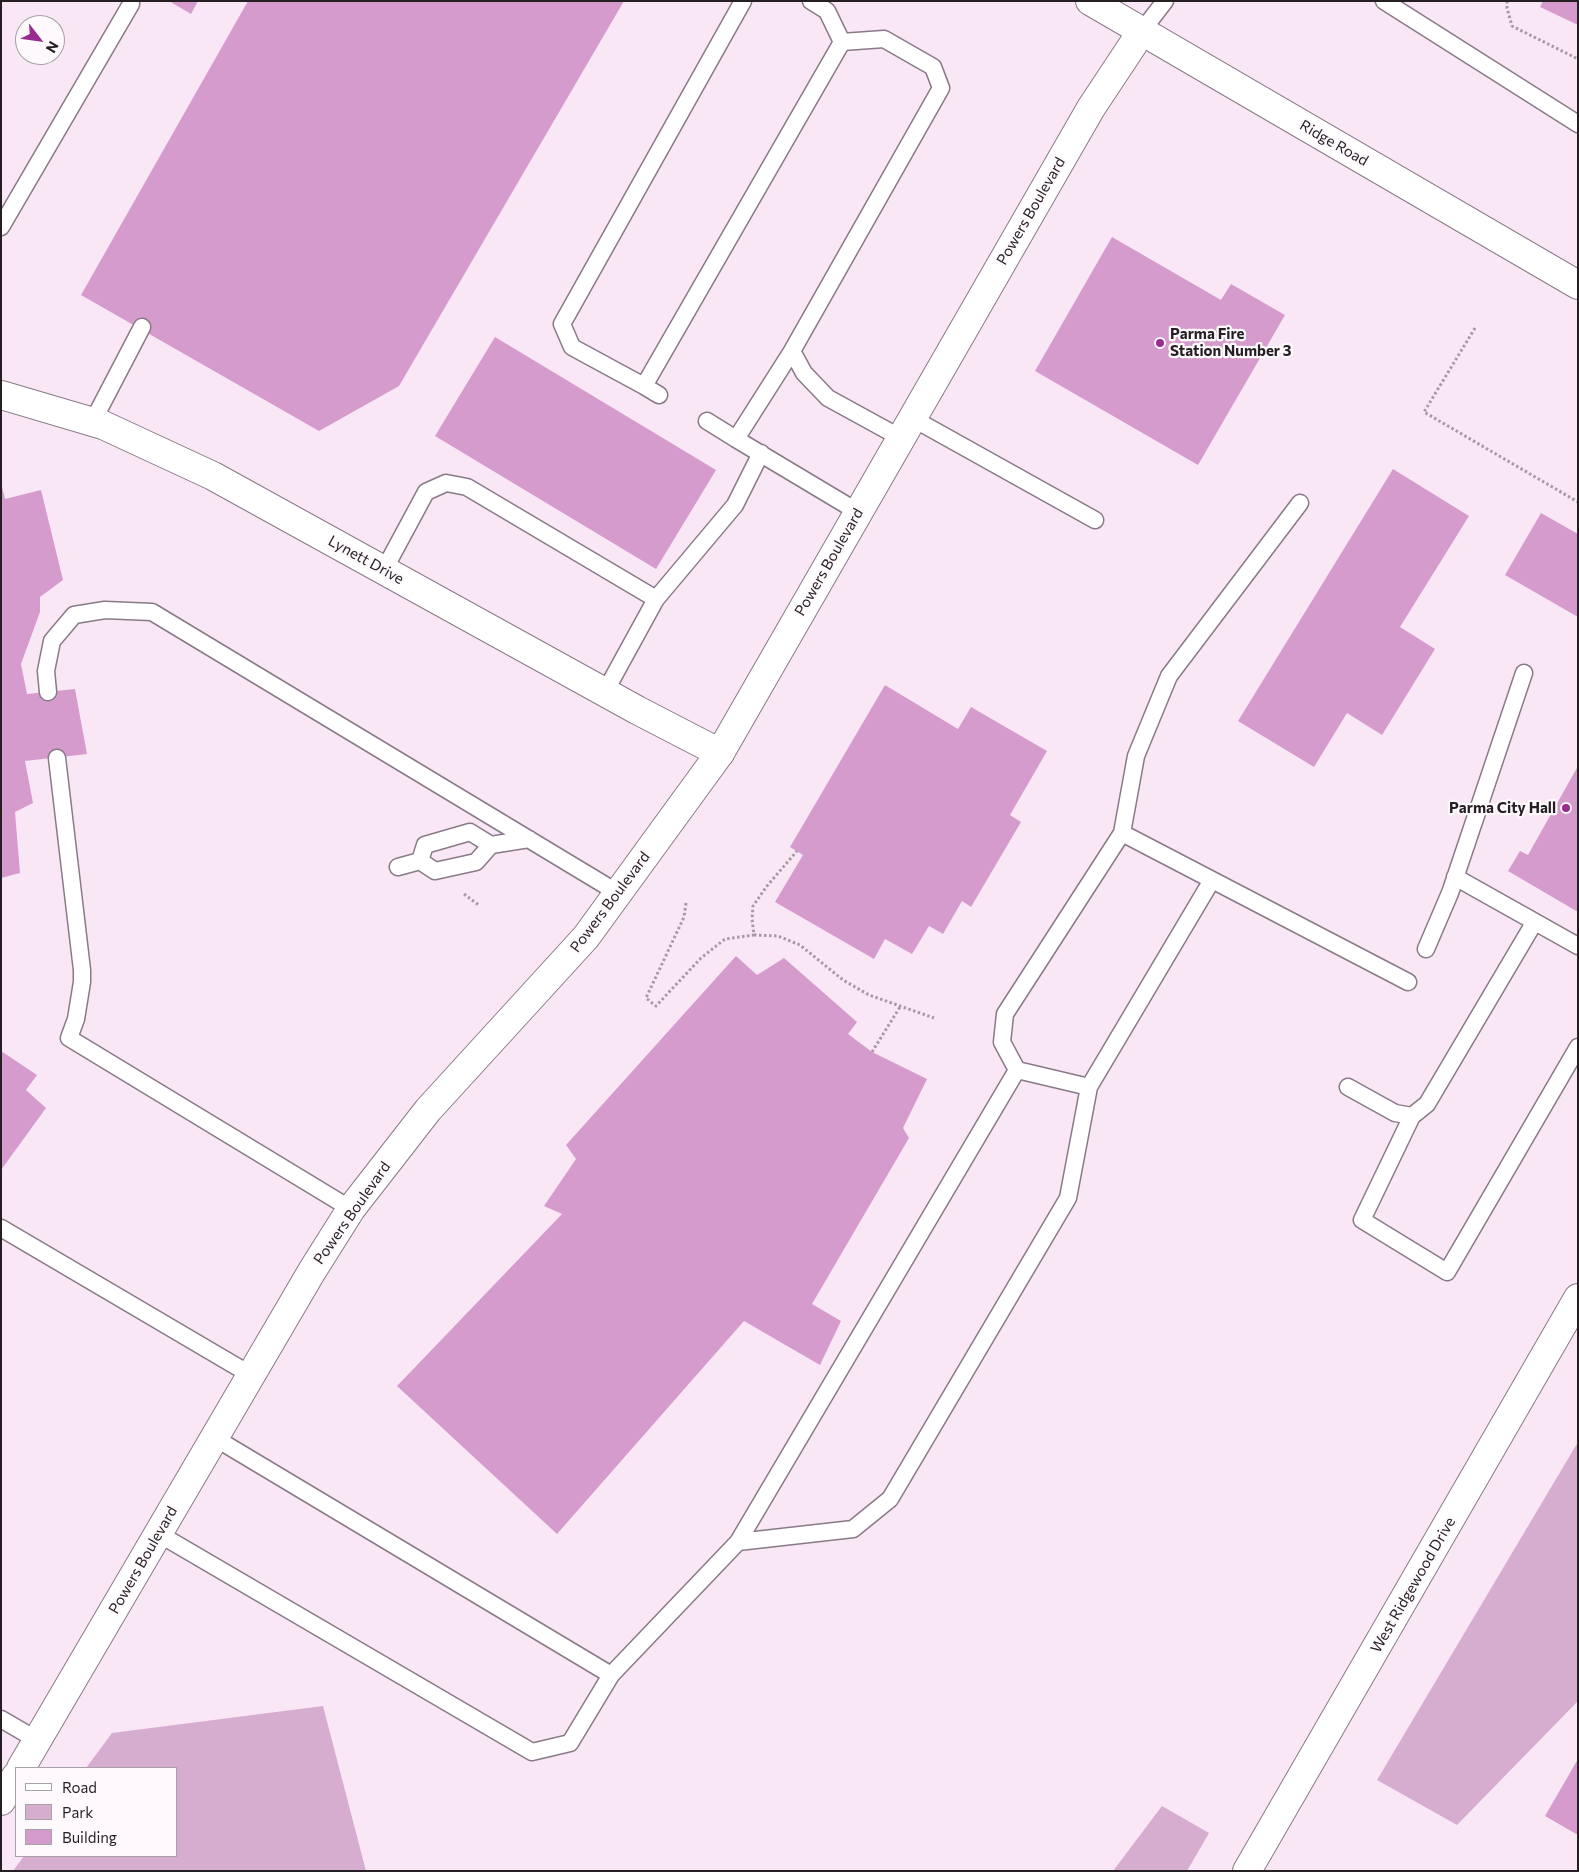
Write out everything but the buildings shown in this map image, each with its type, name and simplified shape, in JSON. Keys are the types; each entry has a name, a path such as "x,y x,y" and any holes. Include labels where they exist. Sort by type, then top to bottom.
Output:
{"street":[{"name":"Ridge Road","path":"1090,1 1576,280"},
{"name":"Powers Boulevard","path":"22,1767 312,1271 351,1208 428,1110 586,937 720,753 1091,108 1142,31"},
{"name":"Lynett Drive","path":"1,395 93,421 213,476 605,692 720,753"},
{"name":"West Ridgewood Drive","path":"1247,1871 1578,1298"},
{"path":"1,1801 15,1778"}],"lane":[{"path":"659,395 572,347 562,324 743,1"},
{"path":"811,1 827,12 842,42"},
{"path":"1142,31 1165,1"},
{"path":"1384,1 1578,124"},
{"path":"1,227 131,4"},
{"path":"736,439 792,350 941,88 933,67 884,39 842,42"},
{"path":"644,386 842,42"},
{"path":"93,421 142,327"},
{"path":"792,350 804,373 828,398 906,428 1095,520"},
{"path":"707,421 858,512"},
{"path":"605,692 656,599 735,505 761,453"},
{"path":"384,570 426,492 446,483 466,487 656,599"},
{"path":"1089,1087 1017,1070 1002,1042 1005,1014 1122,834 1136,756 1169,676 1300,504"},
{"path":"48,692 46,671 52,641 74,614 105,610 152,612 618,893"},
{"path":"1426,949 1455,878 1524,673"},
{"path":"57,758 82,970 76,1019 69,1038 351,1208"},
{"path":"420,861 425,845 470,832 491,845"},
{"path":"1122,834 1408,982"},
{"path":"398,867 420,861 435,871 476,862 491,845 529,839"},
{"path":"1455,878 1578,946"},
{"path":"738,1542 853,1529 890,1499 1068,1198 1089,1087 1212,880"},
{"path":"1534,922 1427,1104 1412,1116 1362,1220 1447,1272 1578,1047"},
{"path":"158,1534 532,1752 570,1743 611,1675 738,1542 1017,1070"},
{"path":"1348,1087 1395,1113 1412,1116"},
{"path":"1,1228 251,1375"},
{"path":"215,1438 611,1675"},
{"path":"1,1719 37,1740"}],"path":[{"path":"1506,1 1512,26 1578,59"},
{"path":"1475,328 1424,412 1578,502"},
{"path":"754,935 753,906 766,886 797,851"},
{"path":"686,903 684,917 646,998 656,1006 700,958 725,939 754,935 778,936 800,946 843,980 869,995 934,1018"},
{"path":"872,1052 900,1007"}],"green space":[{"path":"1578,1442 1578,1701 1457,1825 1377,1780"},
{"path":"323,1706 366,1871 13,1871 23,1857 178,1857 178,1767 87,1767 112,1733"},
{"path":"1162,1806 1209,1833 1187,1871 1113,1871"}],"place":[{"name":"Parma Fire Station Number 3","path":"1160,343"},
{"name":"Parma City Hall","path":"1566,808"}]}
